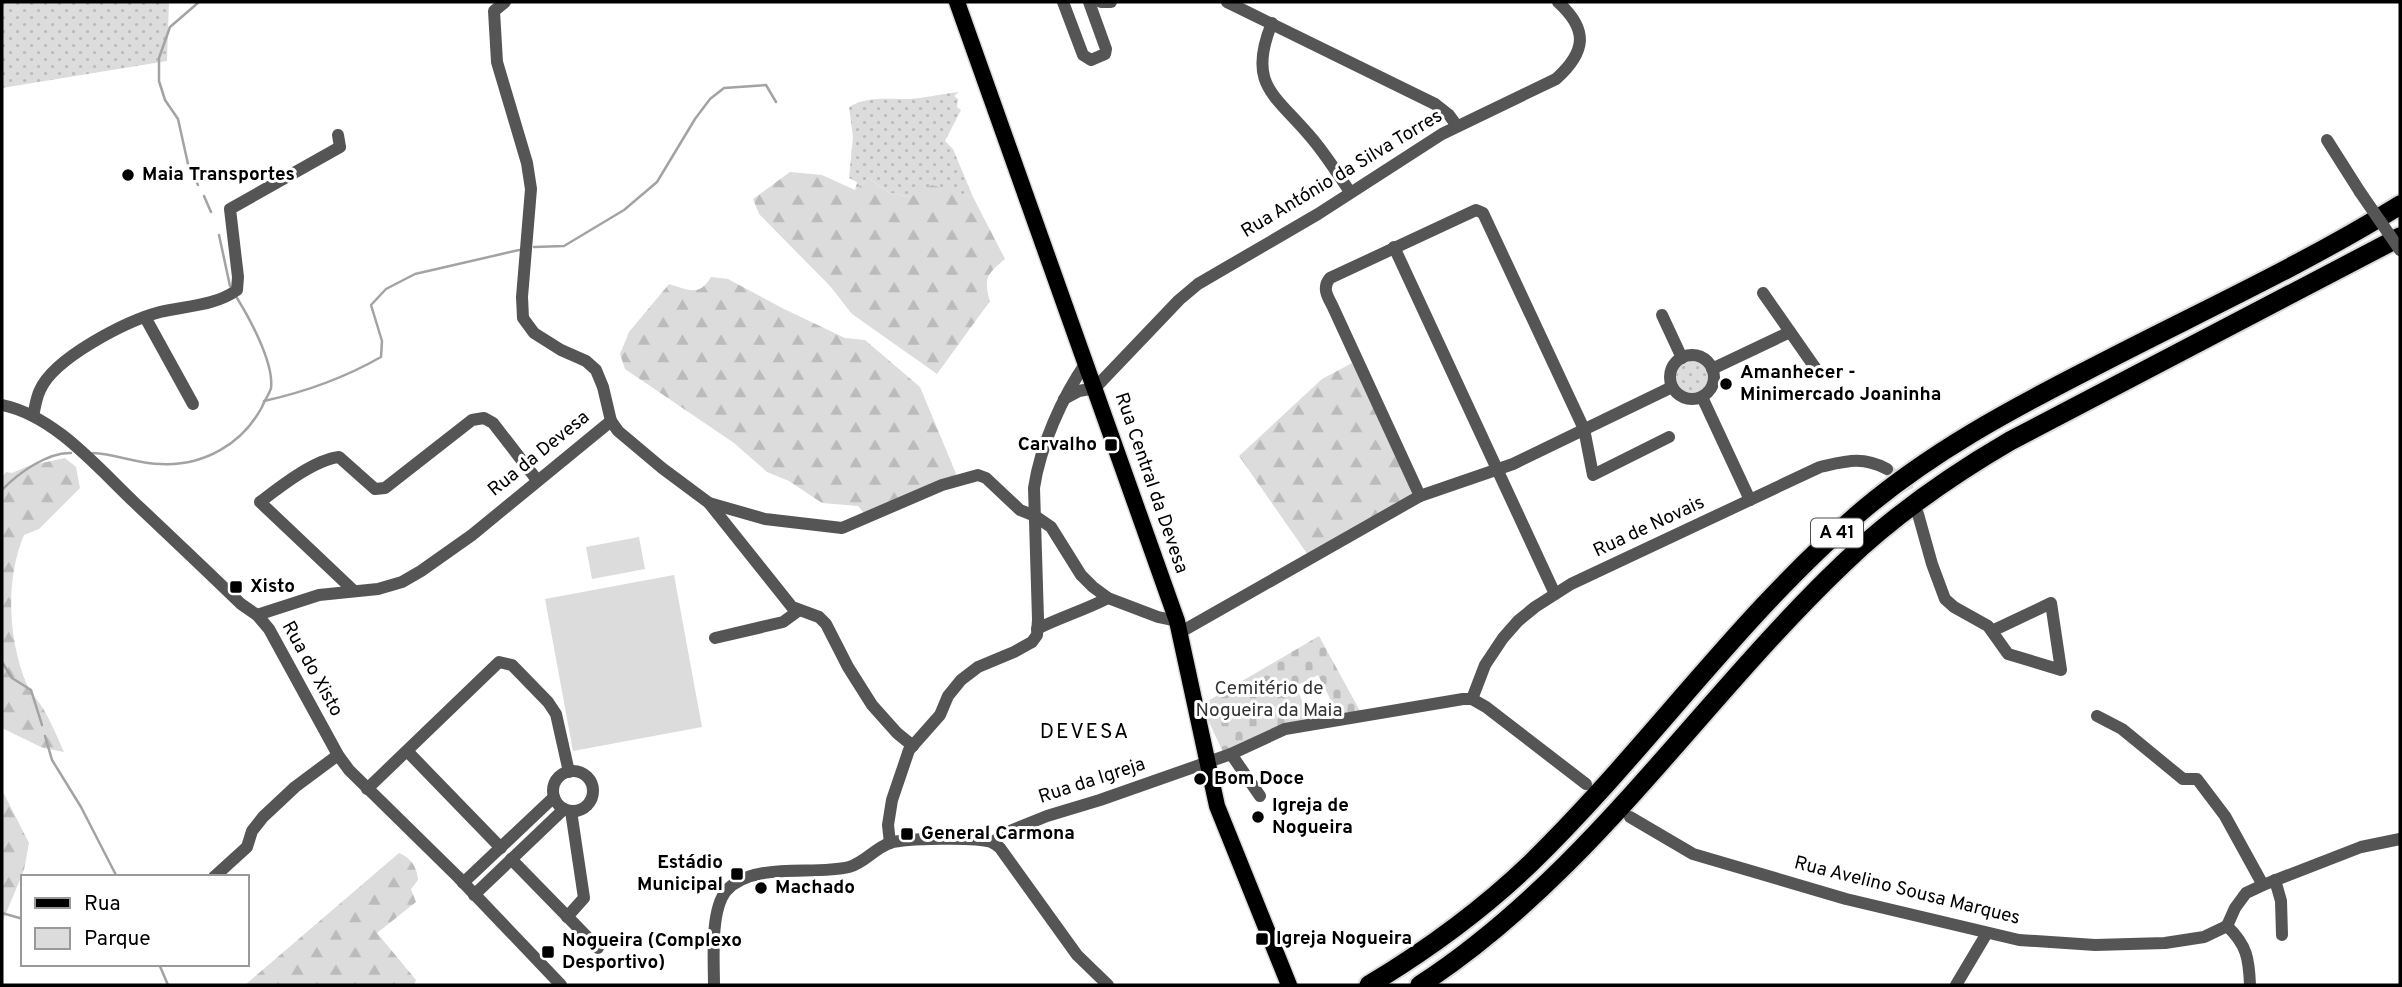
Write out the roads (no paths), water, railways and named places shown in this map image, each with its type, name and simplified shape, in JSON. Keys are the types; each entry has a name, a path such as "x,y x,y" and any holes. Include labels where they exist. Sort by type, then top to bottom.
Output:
{"highway":[{"name":"A 41","path":"1369,985 1461,923 1530,864 1786,584 1842,528 1885,492 1987,424 2316,252 2400,205"},
{"name":"A 41","path":"1419,985 1480,942 1550,881 1821,586 1906,509 2010,441 2400,237"}],"main road":[{"name":"Rua Central da Devesa","path":"957,2 1096,388 1178,627 1217,806 1286,984"}],"street":[{"name":"Rua da Devesa","path":"257,615 319,595 378,589 402,582 472,535 611,421 596,370 586,361 561,350 534,333 523,318 522,298 531,189 527,163 496,62 494,11 505,2"},
{"path":"1063,2 1083,55 1091,60 1105,54 1106,49 1089,2"},
{"path":"1101,2 1111,2"},
{"path":"1227,2 1435,104 1449,115 1457,126"},
{"name":"Rua António da Silva Torres","path":"1096,388 1179,300 1198,284 1292,230 1418,148 1457,126 1556,79 1571,66 1581,40 1570,13 1558,2"},
{"path":"1272,23 1263,45 1264,76 1269,92 1324,153 1350,192"},
{"path":"33,416 40,389 65,360 128,323 225,299 237,290 238,277 230,209 340,147 338,135"},
{"path":"2327,140 2400,250"},
{"path":"1420,496 1326,290 1326,282 1394,247 1476,210 1483,213 1584,429 1592,474 1669,438"},
{"path":"1394,247 1555,594"},
{"path":"1763,293 1816,369"},
{"path":"1662,315 1682,358"},
{"path":"145,317 193,404"},
{"path":"1712,369 1790,332"},
{"path":"1700,357 1712,369 1713,382 1703,397 1686,398 1672,387 1671,372 1682,358 1700,357"},
{"path":"890,843 888,825 892,800 909,750 940,715 948,696 961,680 978,667 1023,648 1037,635 1037,473 1064,399 1086,363"},
{"path":"709,503 765,519 842,528 942,485 978,475 986,478 1020,510 1051,527 1081,575 1108,598 1178,627 1420,496 1498,470 1672,387"},
{"path":"1064,399 1079,391 1096,388"},
{"path":"1703,397 1751,500"},
{"name":"Rua do Xisto","path":"2,405 17,408 33,416 71,442 241,604 257,615 269,629 338,755 367,789 463,883 561,985"},
{"path":"354,591 260,502 286,482 330,458 339,457 375,489 385,488 472,420 484,418 493,422 537,480"},
{"path":"611,421 618,431 662,468 709,503 782,596 798,611 819,617 826,624 848,667 872,705 897,733 913,746"},
{"name":"Rua de Novais","path":"1472,699 1485,665 1503,638 1518,621 1555,594 1820,467 1859,460 1872,461 1887,469"},
{"path":"1918,514 1945,600 1992,631 2008,654 2061,670 2051,603 1992,631"},
{"path":"1037,629 1067,615 1083,612 1108,598"},
{"path":"715,638 783,622 798,611"},
{"path":"367,789 499,662 512,665 556,714 569,772"},
{"path":"1206,762 1231,754 1285,729 1472,699 1586,784"},
{"path":"2097,716 2122,729 2183,779 2197,779 2281,901 2282,935"},
{"path":"407,751 501,848"},
{"path":"1231,754 1260,796"},
{"path":"216,875 247,847 252,831 263,817 295,787 338,755"},
{"name":"Rua da Igreja","path":"993,842 1005,833 1047,816 1206,762"},
{"path":"474,895 567,810 584,807 591,798 590,781 575,771 563,774 554,784 554,797 567,810 584,898 567,917"},
{"path":"463,883 554,797"},
{"name":"Rua Avelino Sousa Marques","path":"1630,817 1693,854 1846,899 2019,940 2095,945 2165,943 2204,937 2227,926"},
{"path":"714,985 717,918 724,893 739,880 758,874 852,866 890,843 917,839 993,842 1077,955 1108,985"},
{"path":"2250,985 2249,961 2244,947 2227,926 2235,908 2246,894 2269,882 2361,847 2400,839"},
{"path":"511,859 598,948"},
{"path":"1956,985 1987,933"}],"waterway":[{"path":"198,185 188,164 178,119 165,100 159,81 159,58 170,27 199,2"},
{"path":"534,247 564,246 624,210 657,182 695,119 710,99 724,88 766,85 776,102"},
{"path":"204,196 211,212"},
{"path":"219,235 230,286"},
{"path":"264,401 324,384 381,357 382,341 371,305 386,289 415,274 519,250"},
{"path":"93,453 152,464 177,464 207,457 233,442 244,432 262,407 271,388 271,378 260,342 237,298"},
{"path":"2,490 16,477 43,460 71,453"},
{"path":"2,662 12,678 31,690 42,725"},
{"path":"45,736 52,760 81,807 116,875"},
{"path":"2,913 21,918"},
{"path":"160,966 168,985"}],"tunnel":[{"path":"1887,469 1907,488 1917,511"}],"place":[{"name":"Maia Transportes","path":"128,175"},
{"name":"Amanhecer - Minimercado Joaninha","path":"1726,384"},
{"name":"Carvalho","path":"1111,445"},
{"name":"Xisto","path":"236,587"},
{"name":"Bom Doce","path":"1200,779"},
{"name":"Igreja de Nogueira","path":"1258,817"},
{"name":"General Carmona","path":"907,834"},
{"name":"Estádio Municipal","path":"737,874"},
{"name":"Machado","path":"761,888"},
{"name":"Igreja Nogueira","path":"1262,939"},
{"name":"Nogueira (Complexo Desportivo)","path":"548,952"}],"district":[{"name":"DEVESA","path":"1085,732"}],"park label":[{"name":"Cemitério de Nogueira da Maia","path":"1269,700"}]}
